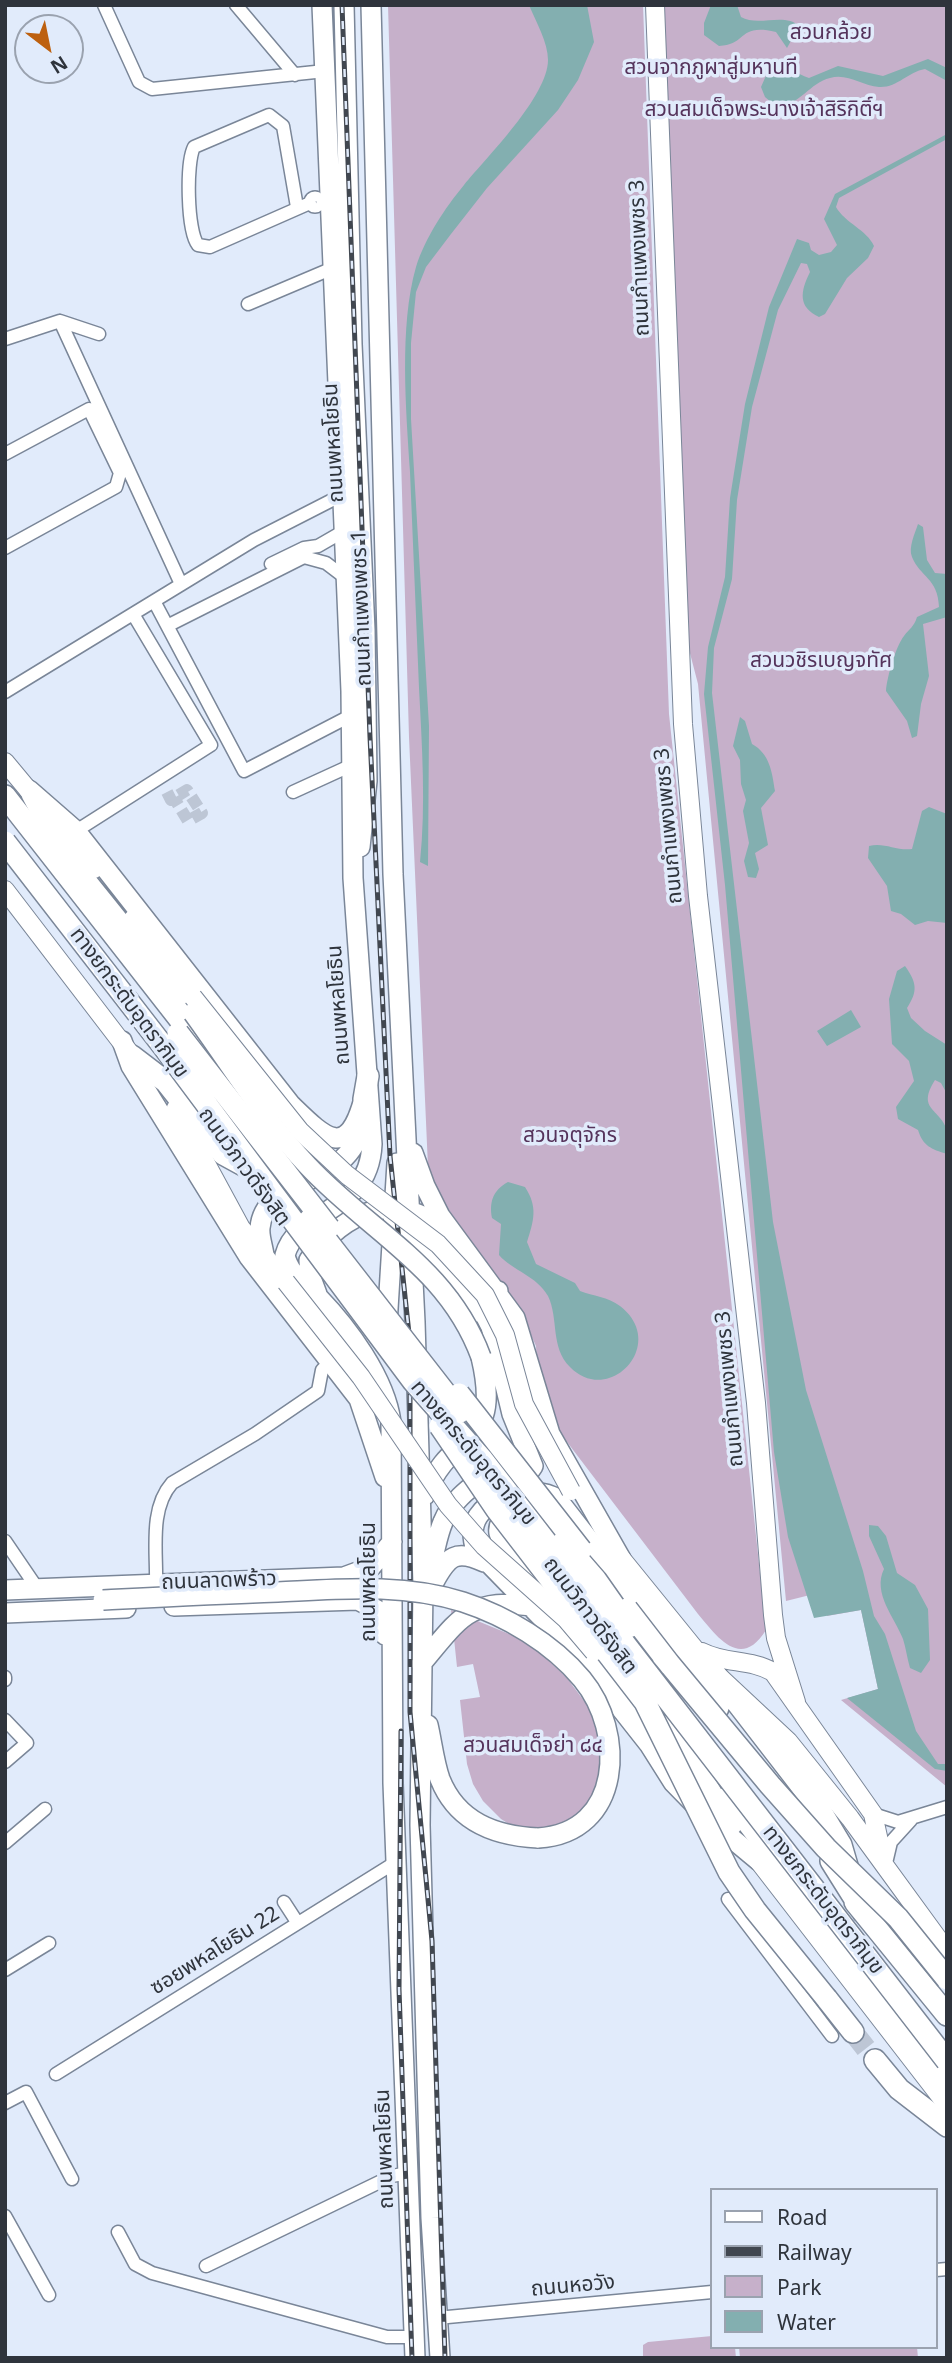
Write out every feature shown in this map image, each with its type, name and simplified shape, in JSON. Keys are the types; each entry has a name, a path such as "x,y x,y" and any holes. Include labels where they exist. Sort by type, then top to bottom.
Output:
{"highway":[{"path":"5,796 266,1130 274,1141 274,1159 263,1164 245,1166 223,1154 201,1122 166,1082 127,1048"},
{"name":"ถนนวิภาวดีรังสิต","path":"5,811 863,1912 947,2015"},
{"name":"ทางยกระดับอุตราภิมุข","path":"5,824 518,1487 596,1580 665,1676 947,2039"},
{"name":"ทางยกระดับอุตราภิมุข","path":"5,842 163,1046 413,1381 446,1415 490,1469 945,2071"},
{"name":"ถนนวิภาวดีรังสิต","path":"5,851 160,1049 328,1284 945,2071"},
{"path":"364,1099 368,1076"},
{"path":"413,1381 431,1414 497,1510 645,1702 729,1872 755,1910 827,1999 843,2034"},
{"path":"731,1825 698,1772 564,1597 500,1536 505,1517 533,1495 563,1495 707,1678 820,1810 841,1845 855,1886 947,1994"},
{"path":"596,1580 689,1685 770,1786 826,1848 898,1918 947,1979"},
{"path":"674,1625 707,1678 848,1884 863,1912"},
{"path":"808,1923 945,2071"},
{"path":"875,2060 899,2088 947,2126"}],"main road":[{"name":"ถนนพหลโยธิน","path":"322,5 325,71 314,203 333,268 352,715 353,878 372,1144 365,1177 348,1198 299,1233 288,1247 287,1265 319,1297 360,1353 366,1376 384,1390 391,1422 391,1663 396,1862 415,2358"},
{"name":"ถนนพหลโยธิน","path":"344,5 354,396 365,629 367,781 363,831 353,878"},
{"name":"ถนนกำแพงเพชร 1","path":"366,1376 382,1359 387,1331 387,1290 406,1125 393,874 370,5"},
{"name":"ถนนกำแพงเพชร 3","path":"655,5 682,724 698,896 756,1403 776,1638 796,1702"},
{"path":"337,356 354,396"},
{"path":"5,762 96,871 300,1131 347,1175 438,1244 479,1287 505,1335 524,1404 563,1495 621,1559 693,1647 707,1678 788,1741 850,1818 947,1951"},
{"path":"29,790 76,831 291,1105 322,1135 334,1140 347,1136 354,1128 364,1099"},
{"path":"29,790 58,845 193,1013 309,1168 447,1292 467,1323 481,1357 488,1394 486,1414 477,1430 442,1464 421,1507"},
{"name":"ถนนวิภาวดีรังสิต","path":"5,890 182,1117 241,1228 361,1377 448,1505 484,1546 566,1619 594,1652 696,1789 731,1825 947,2105"},
{"path":"127,1048 131,1066 216,1207 250,1257 359,1399 391,1498"},
{"path":"264,1255 260,1230 267,1209 285,1193 346,1159 358,1143 364,1099"},
{"path":"274,1159 296,1134 298,1123 291,1105"},
{"path":"406,1125 425,1186 452,1236"},
{"path":"319,1297 310,1275 309,1260 333,1233 365,1177"},
{"path":"333,1233 356,1218 395,1211 435,1222 452,1236 498,1291 522,1335 540,1410 550,1434 621,1559"},
{"path":"395,1211 410,1233 462,1288 479,1316 493,1349 517,1440 533,1466 521,1482 475,1516 471,1528 473,1540 484,1562"},
{"name":"ถนนพหลโยธิน","path":"410,1233 424,1585 420,1700 420,1839 430,2205 440,2358"},
{"path":"424,1585 443,1522 450,1508 458,1497 503,1459 517,1440 494,1338 476,1298 482,1287 498,1291"},
{"path":"338,1322 354,1326 371,1323 383,1307 387,1290"},
{"path":"333,1366 344,1376 366,1376 359,1399"},
{"path":"521,1482 539,1484 563,1495"},
{"name":"ถนนลาดพร้าว","path":"5,1590 356,1574 371,1567 392,1542"},
{"path":"423,1615 444,1563 459,1554 468,1554 484,1562 533,1606 582,1659 649,1744 673,1782 712,1822 759,1861"},
{"path":"328,1600 337,1588 329,1577"},
{"path":"5,1603 370,1587 447,1597 517,1626 555,1653 580,1676 603,1714 611,1750 607,1784 597,1806 569,1830 528,1837 483,1828 456,1804 440,1778 420,1700"},
{"name":"ถนนลาดพร้าว","path":"5,1613 358,1600 377,1610 391,1663"},
{"path":"421,1664 470,1612 494,1604 533,1606"},
{"path":"742,1664 762,1654 776,1638"},
{"name":"ถนนกำแพงเพชร 3","path":"693,1647 719,1661 763,1666 773,1672 796,1702 824,1749 873,1814"},
{"path":"649,1744 696,1789"},
{"path":"873,1814 889,1874"}],"street":[{"path":"104,5 133,71 144,87 169,89 325,71"},
{"path":"236,5 295,75"},
{"path":"269,115 276,117 283,126 314,203 210,247 198,245 192,235 189,160 194,147 269,115"},
{"path":"248,304 333,268"},
{"path":"60,321 181,584"},
{"path":"5,339 60,321 100,334"},
{"path":"5,454 89,410 120,473 116,487 5,548"},
{"path":"5,692 254,540 342,495"},
{"path":"317,559 313,552 318,546 344,531"},
{"path":"167,622 304,548 318,546"},
{"path":"167,622 304,557 317,559 347,579"},
{"path":"154,601 244,771 352,715"},
{"path":"76,831 211,745 133,614"},
{"path":"293,792 352,765"},
{"path":"156,1584 157,1508 162,1494 172,1483 255,1434 318,1391 322,1370 333,1366"},
{"path":"5,1541 37,1588"},
{"path":"5,1720 27,1743 5,1762"},
{"path":"873,1814 888,1821 914,1818 947,1807"},
{"path":"5,1843 45,1809"},
{"path":"889,1874 887,1849 895,1836 914,1818"},
{"name":"ซอยพหลโยธิน 22","path":"56,2074 396,1862"},
{"path":"728,1899 843,2034"},
{"path":"284,1902 297,1922"},
{"path":"5,1970 49,1943"},
{"path":"5,2103 26,2092 72,2179"},
{"path":"206,2266 392,2176 408,2173"},
{"path":"5,2216 49,2295"},
{"path":"118,2232 135,2264 152,2273 387,2337 414,2337"},
{"name":"ถนนหอวัง","path":"437,2318 710,2292"}],"green space":[{"name":"สวนจตุจักร","path":"388,5 643,5 669,714 766,1630 757,1642 748,1648 730,1646 706,1623 548,1417 538,1387 536,1346 518,1307 445,1213 428,1167 409,737"},
{"name":"สวนวชิรเบญจทัศ","path":"658,5 947,5 947,1787 841,1700 878,1689 861,1610 827,1616 822,1592 786,1601 698,684 685,634"},
{"name":"สวนสมเด็จย่า ๘๔","path":"451,1610 514,1636 543,1655 567,1678 593,1713 602,1746 597,1789 583,1811 554,1831 514,1827 501,1819 483,1801 473,1784 467,1764 460,1700 480,1697 473,1664 457,1667"},
{"path":"710,2336 710,2349 735,2349 736,2358 643,2358 643,2345 648,2342"},
{"path":"739,2349 917,2349 918,2358 740,2358"}],"water":[{"path":"529,5 587,5 594,42 578,80 558,110 487,188 451,234 426,267 416,292 411,343 411,419 429,726 428,866 420,862 423,775 406,395 407,315 416,267 430,234 457,194 515,125 538,91 545,75 548,60 546,46"},
{"path":"711,5 737,5 741,17 748,20 786,20 799,26 787,48 776,32 764,30 748,32 735,42 719,46 704,35 704,23"},
{"path":"928,59 947,68 947,81 925,69 885,87 849,78 830,78 793,102 778,108 765,97 761,87 769,69 775,67 785,68 809,78 838,66 883,76"},
{"path":"947,134 947,139 839,198 836,207 840,213 866,235 874,246 868,258 847,278 825,314 819,317 804,304 804,286 810,272 807,264 801,263 778,310 752,407 737,500 732,579 714,648 712,693 773,1222 806,1390 863,1571 874,1616 885,1634 916,1731 938,1764 947,1764 947,1771 935,1769 847,1698 878,1689 861,1610 814,1618 788,1537 774,1452 725,885 704,694 708,647 725,577 730,498 745,404 769,307 797,239 809,243 811,250 819,255 831,252 837,245 824,219 835,194"},
{"path":"918,524 923,527 927,560 935,573 947,574 947,617 923,624 929,676 921,704 917,736 912,738 907,721 886,691 892,662 901,641 917,617 939,607 932,584 915,564 911,553"},
{"path":"740,717 745,721 752,744 766,758 775,791 761,808 768,845 755,853 759,869 756,878 748,877 744,861 749,843 743,811 746,800 741,784 740,760 733,746"},
{"path":"929,807 947,814 947,923 928,921 915,925 901,914 891,911 887,886 868,858 869,846 912,849 922,811"},
{"path":"905,966 915,987 907,1008 911,1018 947,1045 947,1094 941,1083 935,1080 928,1097 931,1108 947,1130 947,1154 928,1146 918,1130 898,1119 896,1107 914,1081 909,1061 892,1044 889,999 897,971"},
{"path":"851,1010 861,1027 827,1046 817,1031"},
{"path":"508,1182 525,1187 532,1201 533,1220 527,1242 536,1264 575,1283 580,1291 615,1303 634,1321 638,1337 636,1353 628,1366 616,1375 601,1380 585,1377 570,1367 557,1342 548,1296 538,1283 499,1255 501,1224 492,1218 491,1207 493,1197"},
{"path":"869,1525 878,1526 886,1536 897,1573 915,1585 928,1609 930,1660 921,1673 910,1668 903,1639 886,1605 881,1587 884,1569 869,1536"}],"tunnel":[{"path":"167,792 171,800 174,798 187,790 202,813 188,821 174,798"},
{"path":"853,2032 875,2060"}],"railway":[{"path":"342,5 370,737 390,1156 410,1343 410,1712 432,1941 445,2358"},
{"path":"401,1731 399,1989 412,2358"}],"park label":[{"name":"สวนกล้วย","path":"831,33"},
{"name":"สวนจากภูผาสู่มหานที","path":"711,68"},
{"name":"สวนสมเด็จพระนางเจ้าสิริกิติ์ฯ","path":"764,110"}]}
